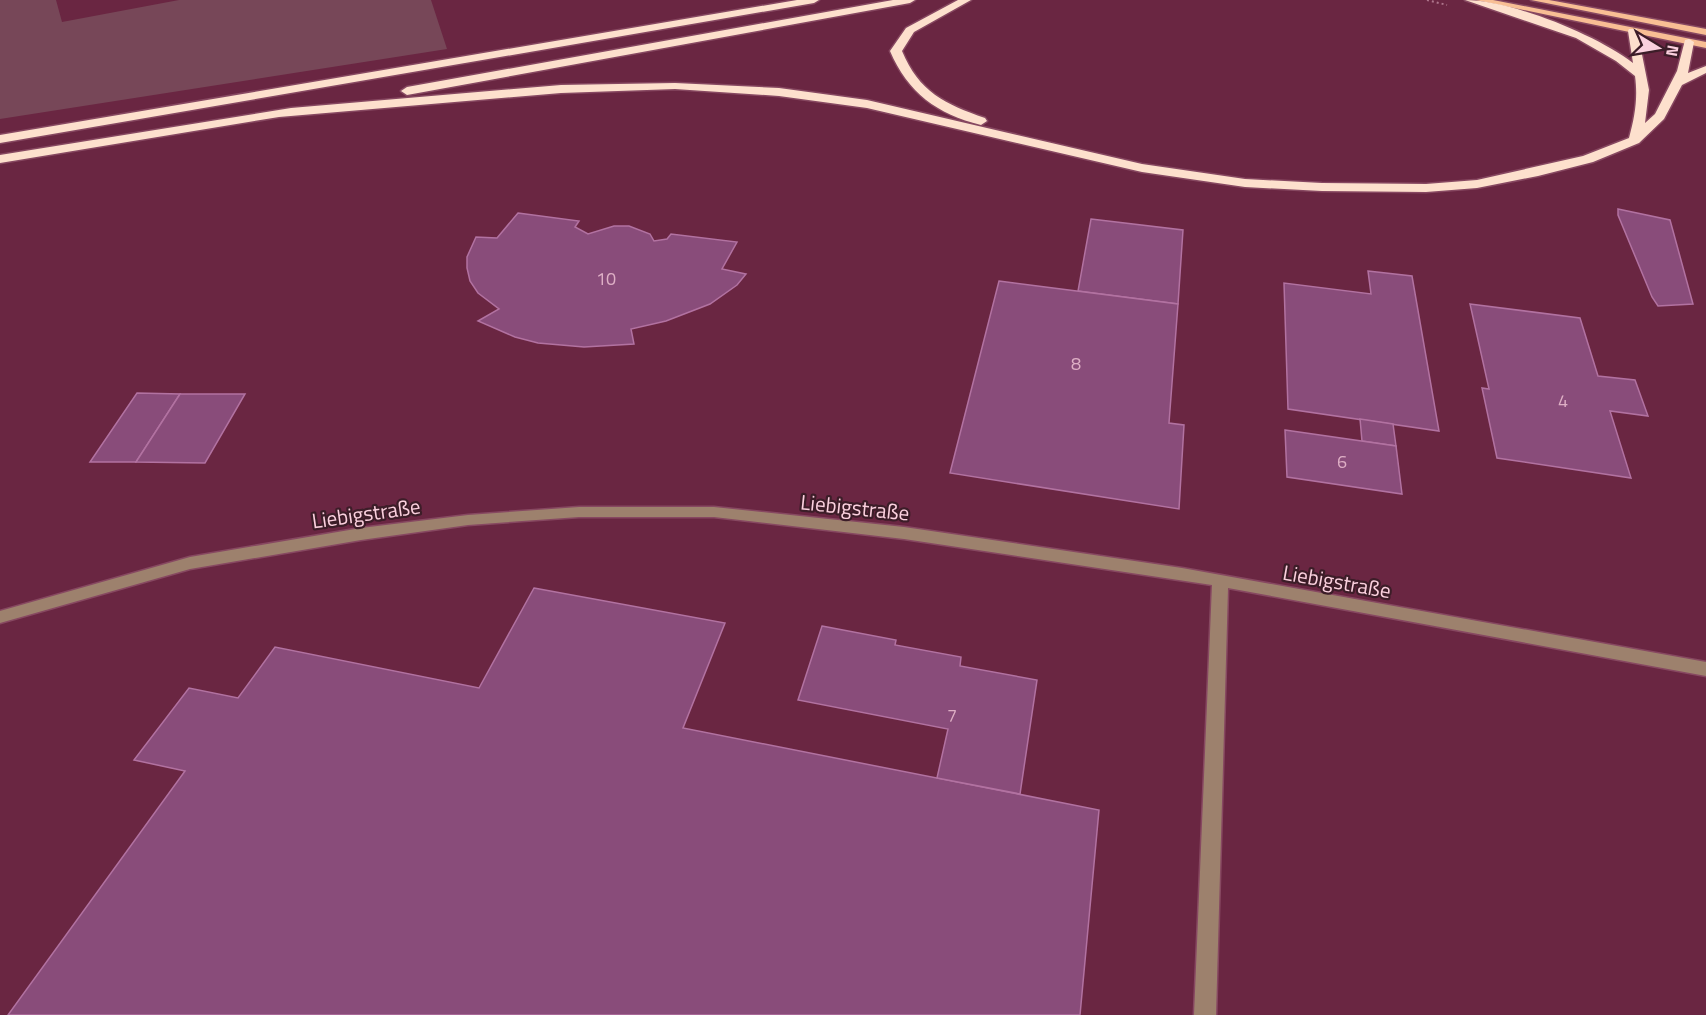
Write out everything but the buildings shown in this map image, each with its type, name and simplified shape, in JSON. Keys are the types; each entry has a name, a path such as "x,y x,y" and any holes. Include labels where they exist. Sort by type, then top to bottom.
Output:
{"highway":[{"path":"0,140 814,0"},
{"path":"0,159 280,114 910,0"},
{"path":"966,0 910,30 896,51 903,71 926,97 954,111 1068,150"},
{"path":"1470,0 1543,22 1587,39 1619,56 1638,73"},
{"path":"1633,31 1638,73 1643,90 1642,113 1635,140"},
{"path":"280,114 561,89 675,86 779,92 867,104 1142,168 1245,183 1322,187 1426,188 1477,184 1538,172 1587,159 1635,140 1660,116 1683,71 1689,42"},
{"path":"1678,82 1706,69"}],"main road":[{"path":"1480,0 1706,45"},
{"path":"1535,0 1706,32"},
{"path":"1633,31 1670,26 1689,42"}],"street":[{"name":"Liebigstraße","path":"0,617 190,563 385,531 468,520 579,512 714,512 857,528 1220,581 1706,669"},
{"path":"1205,1015 1220,581"}],"shaded area":[{"path":"0,0 56,0 62,22 179,0 431,0 447,49 0,119"}]}
